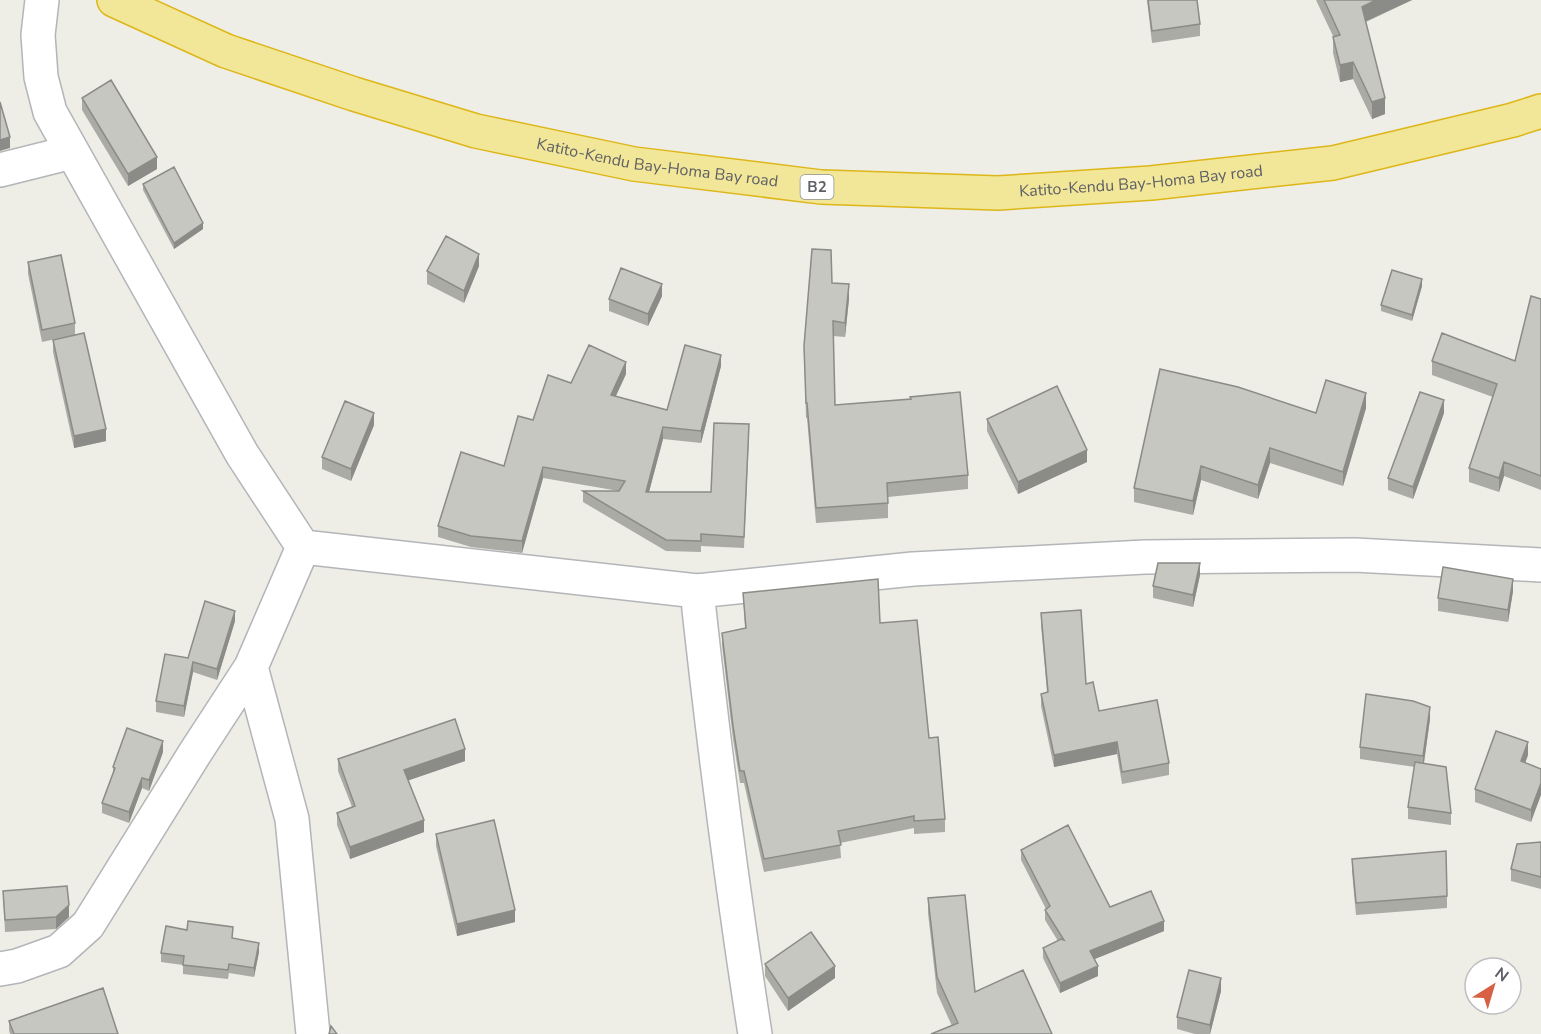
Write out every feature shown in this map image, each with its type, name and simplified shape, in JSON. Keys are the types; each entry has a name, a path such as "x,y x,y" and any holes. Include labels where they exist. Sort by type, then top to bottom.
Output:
{"highway":[{"name":"Katito-Kendu Bay-Homa Bay road","path":"114,0 226,51 354,94 476,131 634,164 821,187 998,193 1151,183 1333,164 1513,120 1541,111"}],"street":[{"path":"42,0 38,35 41,77 50,112 242,454 303,547"},
{"path":"0,171 72,152"},
{"path":"303,547 697,591 913,569 1145,557 1355,555 1541,565"},
{"path":"0,969 17,966 59,951 88,925 251,667 303,547"},
{"path":"697,591 709,705 755,1034"},
{"path":"251,667 292,819 313,1034"}],"building":[{"path":"1148,0 1197,0 1200,24 1152,31"},
{"path":"1324,0 1376,0 1362,7 1385,98 1372,102 1353,62 1340,65 1333,37 1340,35"},
{"path":"111,80 157,157 128,174 82,98"},
{"path":"0,102 10,137 0,140"},
{"path":"174,167 203,223 174,243 143,184"},
{"path":"446,236 479,254 464,291 427,271"},
{"path":"812,249 831,250 832,283 849,284 845,323 833,321 835,405 911,399 910,397 960,392 968,475 887,483 888,503 816,508 806,403 804,346"},
{"path":"61,255 75,323 42,330 28,262"},
{"path":"621,268 662,284 648,314 609,299"},
{"path":"1392,270 1422,279 1412,315 1381,305"},
{"path":"1531,296 1541,299 1541,476 1504,462 1499,478 1469,468 1497,384 1432,361 1442,333 1515,361"},
{"path":"84,333 106,429 74,436 53,340"},
{"path":"589,345 626,362 611,395 667,410 685,345 721,355 701,431 663,427 646,492 711,492 714,423 749,424 744,537 701,534 701,541 666,540 583,491 619,491 625,481 543,467 522,541 471,536 438,526 461,452 504,466 518,416 533,420 548,375 571,383"},
{"path":"1160,369 1238,387 1316,413 1326,380 1366,393 1343,472 1270,448 1258,485 1201,466 1193,501 1134,488"},
{"path":"1057,386 1087,450 1018,482 987,419"},
{"path":"1420,392 1444,400 1413,487 1388,478"},
{"path":"345,401 374,413 351,469 322,457"},
{"path":"1158,563 1200,563 1193,595 1153,586"},
{"path":"1443,567 1513,579 1508,610 1438,598"},
{"path":"878,579 880,623 917,620 929,738 938,737 945,819 914,821 914,816 838,831 841,845 764,859 744,771 740,771 722,633 746,628 743,593"},
{"path":"205,601 235,611 217,669 193,662 184,706 156,701 165,654 188,658"},
{"path":"1081,610 1086,684 1093,682 1099,711 1157,700 1169,763 1122,772 1117,742 1054,755 1041,694 1048,692 1041,613"},
{"path":"1366,694 1413,701 1430,707 1423,756 1360,747"},
{"path":"455,719 465,749 404,770 424,820 350,847 337,813 355,806 338,759"},
{"path":"127,728 163,741 149,780 142,778 129,812 102,803"},
{"path":"1496,731 1528,742 1521,761 1541,769 1541,783 1531,810 1475,789"},
{"path":"1415,762 1446,767 1451,813 1408,807"},
{"path":"494,820 515,910 457,924 436,834"},
{"path":"1068,825 1110,907 1151,891 1164,921 1090,951 1098,966 1060,983 1043,948 1061,939 1064,940 1045,910 1050,906 1021,850"},
{"path":"1541,842 1541,877 1511,869 1517,844"},
{"path":"1446,851 1447,896 1356,903 1352,859"},
{"path":"67,886 69,905 56,917 5,920 3,891"},
{"path":"965,895 975,992 1023,970 1052,1034 931,1034 958,1023 937,977 928,898"},
{"path":"188,921 233,927 232,938 259,943 254,968 229,964 228,970 183,965 184,956 161,953 166,926 187,930"},
{"path":"811,932 835,966 788,998 765,964"},
{"path":"1189,970 1221,978 1210,1025 1177,1017"},
{"path":"103,988 118,1034 14,1034 9,1021"},
{"path":"331,1026 337,1034 329,1034"}]}
